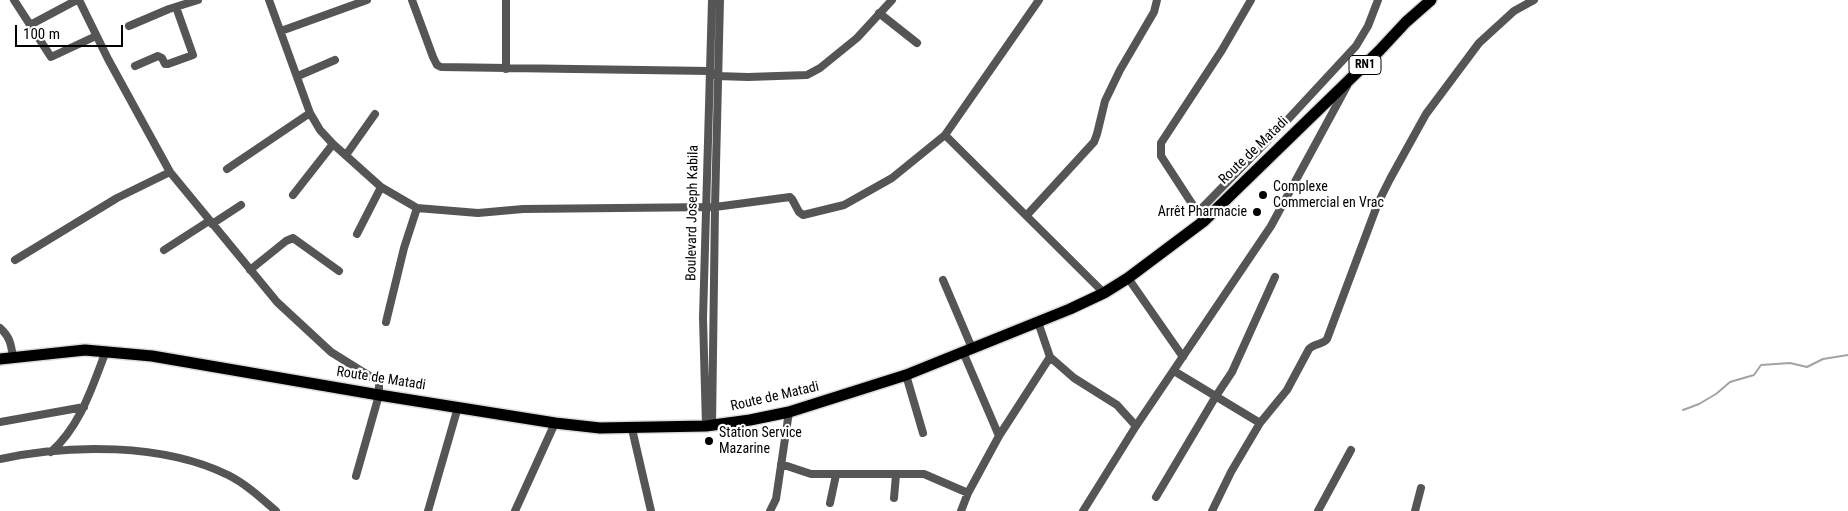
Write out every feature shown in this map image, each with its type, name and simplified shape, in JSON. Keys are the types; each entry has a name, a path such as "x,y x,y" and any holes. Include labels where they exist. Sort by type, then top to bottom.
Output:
{"highway":[{"name":"Route de Matadi","path":"0,359 85,350 152,356 380,395 555,423 600,428 709,426 789,412 906,375 1070,309 1104,293 1128,278 1201,217 1352,77 1406,22 1431,0"}],"street":[{"path":"14,0 51,57 96,36"},
{"path":"30,25 78,0 170,172 277,302 324,346 379,382 380,395 356,476"},
{"path":"129,26 198,0"},
{"path":"269,0 310,113 320,130 381,187 417,208 478,213 523,209 711,207 790,198 799,212 804,215 844,205 892,178 945,135 1040,0"},
{"path":"281,31 367,0"},
{"path":"412,0 437,65 450,69 709,72 717,76 748,77 807,75 820,68 857,38 892,0"},
{"path":"506,0 506,69"},
{"name":"Boulevard Joseph Kabila","path":"709,426 711,207 709,72 712,0"},
{"name":"Boulevard Joseph Kabila","path":"711,207 720,0"},
{"path":"1027,216 1094,142 1105,101 1120,70 1154,12 1157,0"},
{"path":"1252,0 1222,50 1161,143 1161,156 1201,217 1356,46 1368,26 1378,0"},
{"path":"1212,511 1231,472 1260,423 1287,390 1311,346 1325,342 1327,339 1378,203 1426,114 1479,43 1514,11 1534,0"},
{"path":"134,66 158,56 162,58 165,64 168,64 193,55 176,7"},
{"path":"879,14 917,43"},
{"path":"298,76 335,60"},
{"path":"1083,511 1136,426 1271,226 1352,77"},
{"path":"227,168 310,113"},
{"path":"346,155 375,114"},
{"path":"945,135 1104,293"},
{"path":"294,195 333,144"},
{"path":"15,260 118,198 170,172"},
{"path":"357,234 381,187"},
{"path":"164,250 241,205"},
{"path":"386,322 402,257 417,208"},
{"path":"250,270 286,241 293,238 339,271"},
{"path":"1156,497 1232,372 1275,277"},
{"path":"1128,278 1183,356"},
{"path":"943,280 999,436"},
{"path":"1038,322 1050,357 1074,378 1117,405 1136,426"},
{"path":"0,328 8,335 13,357"},
{"path":"50,452 62,442 84,407 106,351"},
{"path":"961,511 968,493 999,436 1050,357"},
{"path":"1174,370 1260,423"},
{"path":"906,375 923,433"},
{"path":"0,422 84,407"},
{"path":"428,511 458,407"},
{"path":"770,511 776,499 789,412"},
{"path":"515,511 555,423"},
{"path":"632,428 651,511"},
{"path":"0,459 50,452 105,448 156,452 190,461 228,475 250,489 276,511"},
{"path":"1318,511 1351,450"},
{"path":"781,464 811,474 924,474 968,493"},
{"path":"830,503 836,475"},
{"path":"894,498 896,475"},
{"path":"1415,511 1421,488"}],"waterway":[{"path":"1683,410 1699,404 1716,394 1730,382 1754,375 1761,365 1790,363 1807,367 1823,359 1848,355"}],"place":[{"name":"Complexe Commercial en Vrac","path":"1263,195"},
{"name":"Arrêt Pharmacie","path":"1257,212"},
{"name":"Station Service Mazarine","path":"709,441"}]}
